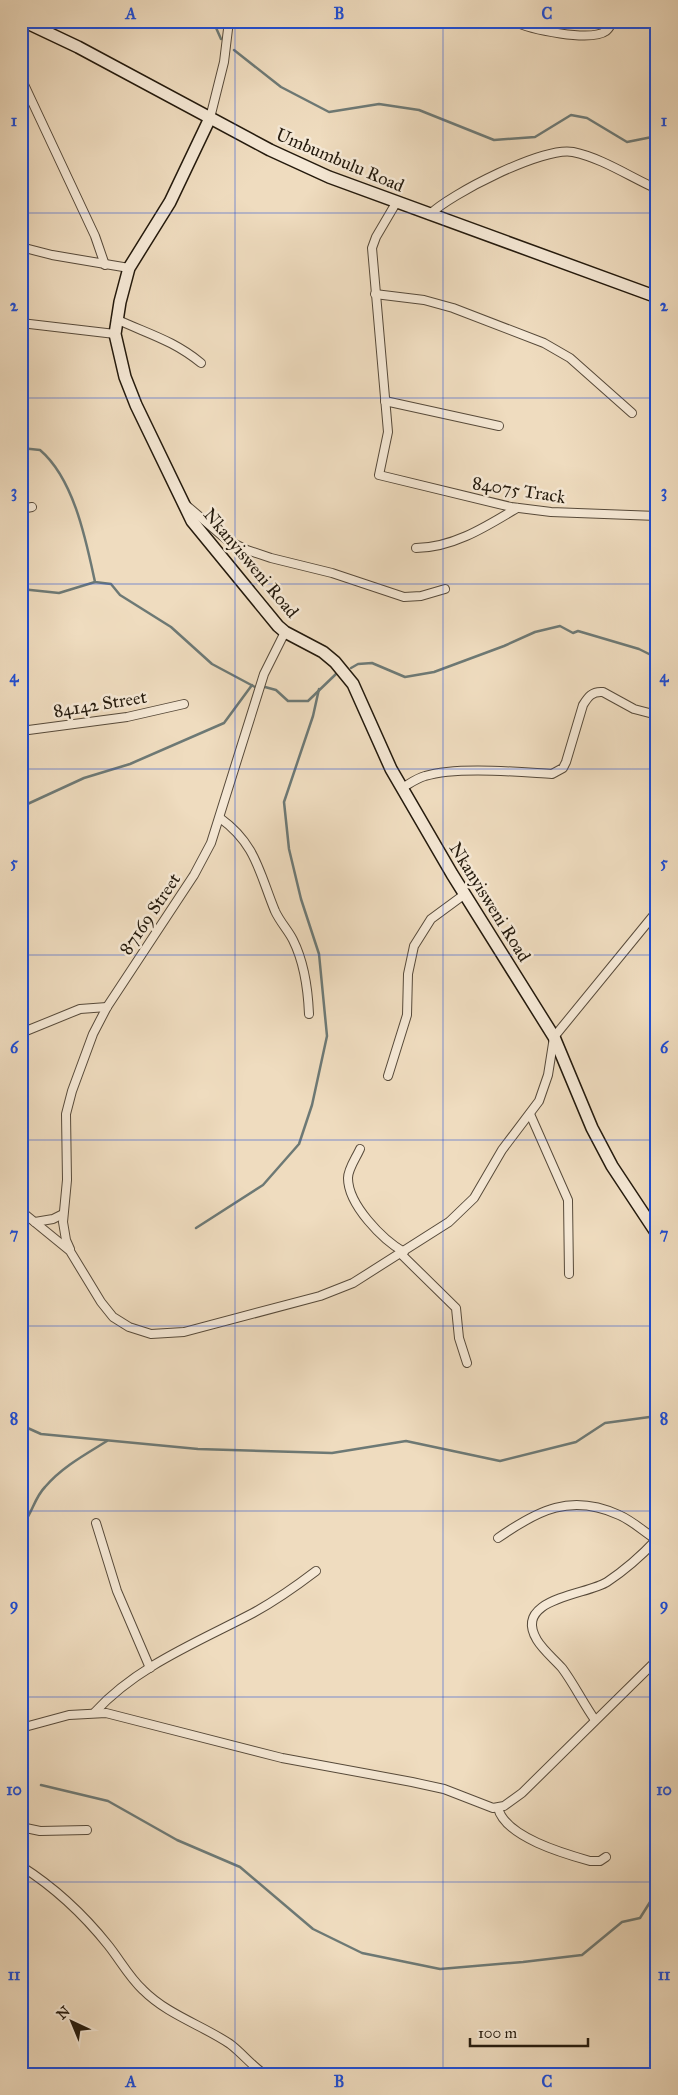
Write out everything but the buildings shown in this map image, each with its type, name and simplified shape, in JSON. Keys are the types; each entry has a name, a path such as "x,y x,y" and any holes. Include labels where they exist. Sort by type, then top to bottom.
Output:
{"street":[{"name":"Umbumbulu Road","path":"23,21 78,47 210,118 329,177 657,297"},
{"name":"Nkanyisweni Road","path":"229,21 223,70 210,118 170,202 129,268 116,319 115,334 123,369 136,405 182,503 204,537 285,632 323,652 347,675 360,697 376,739 402,788 554,1037 592,1128 612,1166 657,1234"},
{"path":"514,21 533,28 591,36 606,31 613,21"},
{"path":"21,78 95,236 105,265"},
{"path":"429,215 452,196 536,158 561,151 588,156 657,189"},
{"path":"396,203 376,237 372,248 385,401 499,426"},
{"path":"21,248 129,268"},
{"path":"375,294 424,300 453,308 544,343 570,358 632,413"},
{"path":"116,319 142,332 166,339 202,363"},
{"path":"21,323 115,334"},
{"name":"84075 Track","path":"385,401 388,432 379,475 517,508 551,512 657,516"},
{"path":"182,503 227,540 246,550 270,558 332,572 404,597 422,596 445,589"},
{"path":"21,508 32,507"},
{"path":"416,548 433,547 454,541 517,508"},
{"name":"87169 Street","path":"70,1251 66,1240 63,1214 68,1180 65,1123 67,1106 93,1034 107,1006 194,875 211,843 263,679 285,632"},
{"path":"402,788 420,778 444,773 501,771 552,774 558,771 566,762 583,705 592,693 597,691 603,692 634,709 657,715"},
{"name":"84142 Street","path":"21,731 127,717 184,704"},
{"path":"220,818 241,834 252,850 276,913 293,940 308,993 308,1014"},
{"path":"388,1076 407,1015 408,974 414,946 431,919 465,894"},
{"path":"21,1211 70,1251 101,1302 113,1317 139,1331 162,1335 184,1332 334,1291 353,1283 449,1222 467,1207 481,1189 509,1140 530,1114 544,1087 552,1059 554,1037 657,911"},
{"path":"21,1033 80,1009 107,1006"},
{"path":"530,1114 568,1200 569,1274"},
{"path":"360,1149 349,1172 350,1188 365,1215 379,1233 402,1253 456,1308 459,1338 467,1363"},
{"path":"35,1222 53,1219 63,1214"},
{"path":"498,1538 518,1523 548,1509 579,1504 598,1507 619,1515 640,1527 657,1540 606,1582 547,1602 539,1609 533,1620 533,1630 537,1641 564,1671 594,1720"},
{"path":"96,1523 117,1591 150,1668"},
{"path":"95,1712 115,1691 150,1668 273,1602 316,1571"},
{"path":"21,1728 69,1715 95,1712 282,1758 412,1782 444,1790 498,1808 510,1803 522,1793 657,1660"},
{"path":"498,1808 504,1820 533,1840 590,1861 600,1861 606,1857"},
{"path":"21,1827 40,1831 86,1830"},
{"path":"21,1866 40,1878 70,1904 96,1931 127,1972 151,1998 230,2044 264,2074"}],"waterway":[{"path":"213,21 221,39"},
{"path":"234,50 281,87 329,112 379,104 419,110 494,140 535,137 571,115 587,118 627,142 657,136"},
{"path":"21,448 40,450 52,462 62,477 83,529 95,582 111,584 120,595 171,627 212,664 255,687"},
{"path":"21,589 59,593 95,582"},
{"path":"351,668 358,664 372,663 405,677 434,672 504,646 535,632 560,626 573,633 578,631 639,649 657,658"},
{"path":"265,687 276,690 288,701 308,701 336,674"},
{"path":"21,807 84,778 130,764 224,723 252,685"},
{"path":"196,1228 263,1185 299,1144 312,1105 327,1036 319,954 301,899 289,849 284,802 313,716 319,689"},
{"path":"21,1425 41,1434 198,1449 332,1453 406,1441 500,1461 576,1442 605,1423 657,1416"},
{"path":"21,1527 41,1491 74,1461 107,1441"},
{"path":"41,1785 108,1801 177,1840 240,1867 313,1929 362,1953 440,1969 582,1955 622,1922 640,1918 657,1891"}]}
